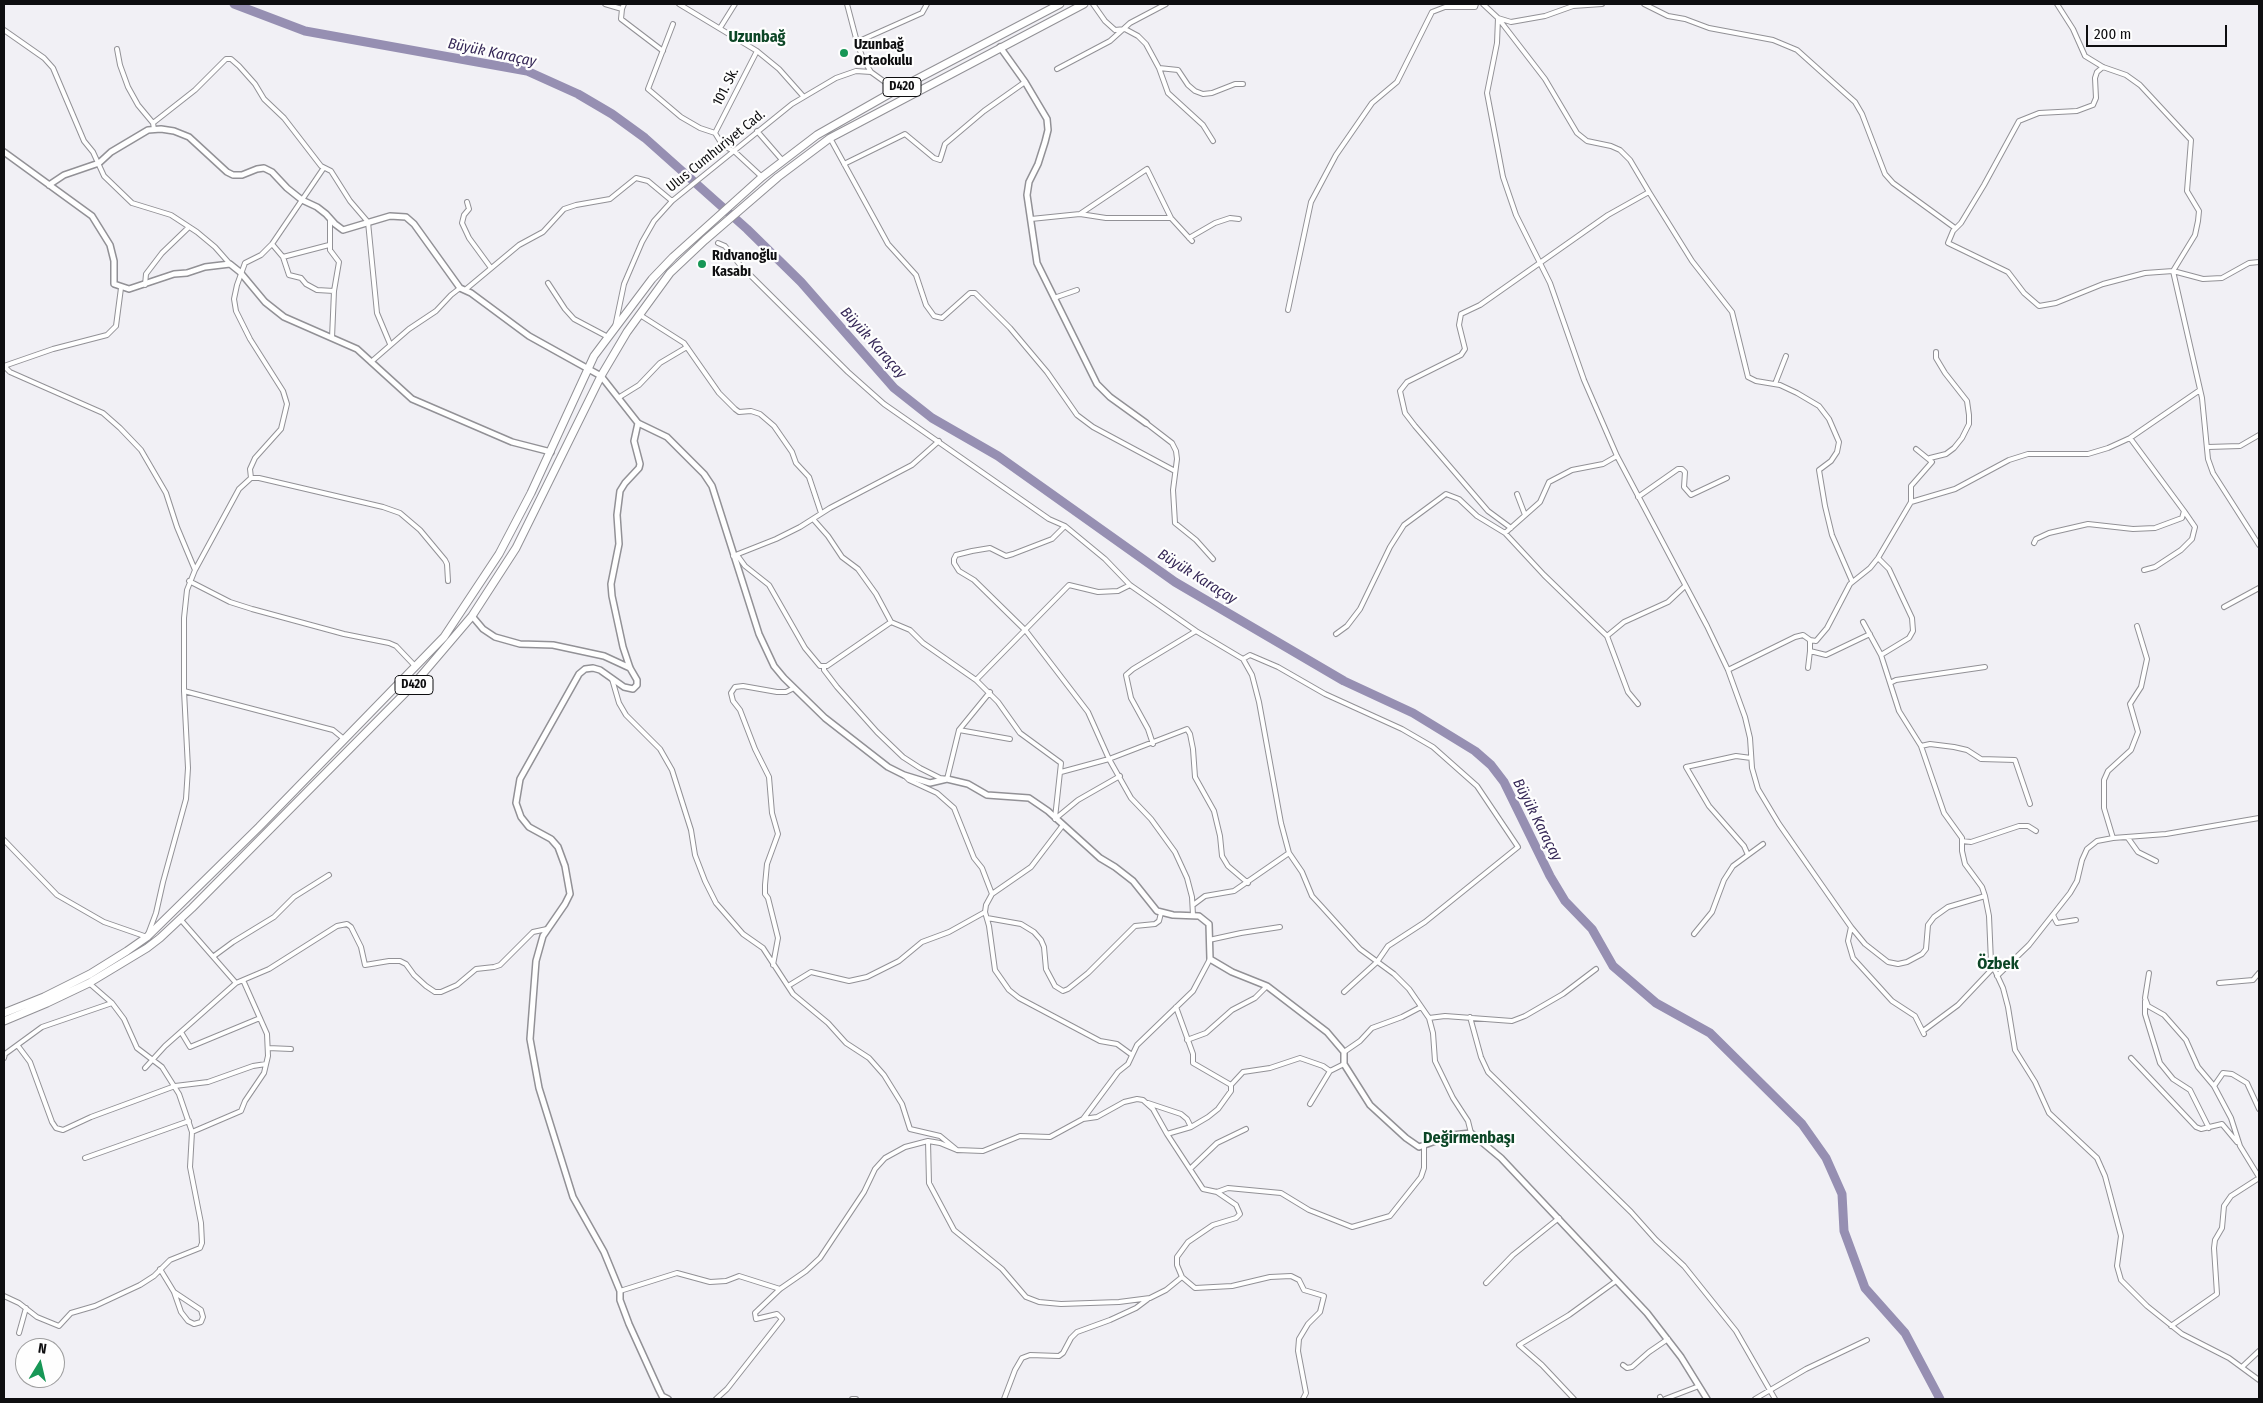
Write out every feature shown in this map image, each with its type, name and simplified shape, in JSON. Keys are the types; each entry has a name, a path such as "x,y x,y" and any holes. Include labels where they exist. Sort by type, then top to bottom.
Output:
{"highway":[{"name":"D420","path":"4,1013 44,997 90,974 127,952 147,937 233,853 444,637 477,589 531,493 588,368 615,327 652,279 698,234 762,177 817,135 896,90 1060,4"},
{"path":"830,138 1084,4"},
{"name":"D420","path":"4,1020 47,1004 89,983 147,948 181,920 414,684 472,616 516,548 601,376 627,332 670,273 763,189 830,138"}],"street":[{"path":"605,4 622,9"},
{"path":"624,4 621,19 663,51"},
{"path":"679,4 757,51 778,69 803,96"},
{"path":"720,28 736,4"},
{"path":"847,4 863,59 871,72 896,90"},
{"path":"857,42 922,13 927,4"},
{"path":"1093,4 1105,21 1115,30 1125,29 1138,36 1146,44 1159,68 1168,93 1203,125 1213,141"},
{"path":"1056,69 1110,40 1135,20 1166,4"},
{"path":"1288,310 1311,202 1336,155 1372,103 1397,82 1432,12 1445,7 1474,7 1476,4"},
{"path":"1483,4 1498,18 1545,79 1577,133 1587,141 1620,150 1630,160 1692,261 1732,312 1748,377 1756,381 1775,384 1797,393 1819,406 1829,419 1839,442 1837,452 1831,461 1819,470 1832,534 1852,581"},
{"path":"1498,18 1511,22 1545,16 1574,6 1602,4"},
{"path":"1644,4 1668,16 1685,19 1709,28 1773,40 1797,50 1855,102 1862,114 1885,174 1893,183 1955,228"},
{"path":"2056,4 2073,29 2085,56 2103,67 2126,75 2140,85 2191,140 2187,191 2199,211 2198,221 2195,234 2173,271 2200,390 2208,459 2213,473 2259,545"},
{"path":"1498,18 1497,43 1487,93 1503,177 1516,215 1541,262 1584,380 1617,456 1728,670 1745,717 1758,788 1779,824 1851,927 1866,944 1888,962 1898,964 1922,954 1926,949 1928,926 1934,917 1948,907 1985,896"},
{"path":"673,24 648,89 681,116 700,128 715,133 723,146 734,150 762,177"},
{"path":"4,30 44,58 53,68 84,141 99,163 104,176 132,203 171,216 189,227 215,247 240,272 265,302 284,317 357,349 412,399 512,442 551,452"},
{"path":"1000,47 1025,82 1047,119 1048,130 1038,164 1028,182 1027,195 1036,262 1097,384 1110,397 1172,443 1177,459 1173,490 1175,523 1196,540 1213,559"},
{"path":"117,49 120,65 128,87 153,126 189,137 227,172 233,175 242,176 257,168 264,168 272,172 302,200 317,206 343,230 398,215 406,217 414,224 463,289 529,336 601,376 638,423 667,438 679,448 704,474 712,486 758,634 774,666 825,718 888,768 904,776 930,783 947,779"},
{"name":"101. Sk.","path":"715,133 757,51"},
{"path":"50,185 64,175 99,163 111,152 148,130 195,90 226,59 231,59 255,84 264,99 284,118 324,168 328,168 350,201 368,222 377,313 390,344"},
{"path":"2103,67 2097,72 2095,78 2096,98 2093,105 2077,111 2039,113 2019,121 1984,185 1961,223 1955,228 1948,243 2008,272 2024,293 2039,306 2056,303 2103,284 2145,273 2173,271 2203,279 2222,278 2249,263 2259,262"},
{"path":"1159,68 1178,70 1188,86 1202,94 1212,93 1235,84 1243,84"},
{"name":"Ulus Cumhuriyet Cad.","path":"615,327 624,284 642,242 654,221 672,201 757,130 803,96 836,78 856,72 871,72"},
{"path":"844,164 905,134 934,158 940,160 945,144 984,110 1025,82"},
{"path":"757,130 783,161"},
{"path":"830,138 888,244 916,275 926,305 934,316 942,318 970,293 975,294 1010,328 1047,372 1077,415 1093,427 1175,472"},
{"path":"4,152 80,205 92,216 101,227 110,245 114,261 114,284 121,288 129,289 174,274 230,264"},
{"path":"251,478 250,469 255,458 281,429 287,404 283,391 250,339 236,311 234,299 240,272 246,263 261,255 272,244 324,168"},
{"path":"1080,214 1147,169 1171,218 1190,240 1215,223 1230,218 1239,219"},
{"path":"371,362 390,344 436,311 451,295 463,289 490,268 504,260 520,246 543,232 564,209 610,199 636,178 653,184 672,201"},
{"path":"1511,528 1488,511 1415,426 1405,413 1400,391 1407,382 1461,355 1464,349 1459,324 1461,314 1480,305 1608,214 1649,192"},
{"path":"467,202 469,208 462,219 464,228 490,268"},
{"path":"1031,219 1080,214 1106,218 1171,218"},
{"path":"330,218 329,245 331,253 339,262 334,291 332,338"},
{"path":"145,285 146,274 162,253 189,227"},
{"path":"272,244 283,257 289,275 301,278 306,284 317,290 334,291"},
{"path":"718,244 725,246 740,265 870,392 1049,519 1065,526 1105,559 1130,585 1196,631 1243,659 1252,675 1289,853 1302,872 1312,896 1360,949 1394,974 1409,989 1429,1018 1433,1033 1435,1061 1446,1086 1468,1121 1471,1133 1501,1158 1647,1313 1668,1339 1707,1399"},
{"path":"283,257 329,245"},
{"path":"548,283 574,319 608,337"},
{"path":"121,288 116,326 107,335 53,349 4,366 10,372 104,413 141,450 166,493 179,534 195,570"},
{"path":"1054,298 1077,290"},
{"path":"640,315 680,340 730,405 739,412 752,411 760,414 778,430 796,462 809,477 821,513"},
{"path":"618,398 639,386 660,363 687,347"},
{"path":"1930,458 1946,454 1954,448 1962,438 1968,424 1969,415 1967,400 1945,373 1936,358 1936,352"},
{"path":"1775,384 1786,356"},
{"path":"1911,502 1955,489 2009,460 2028,454 2088,454 2130,438 2200,390"},
{"path":"638,423 634,442 640,468 624,483 620,491 617,515 619,544 611,584 612,596 630,668 637,680 635,688 624,687 600,670 593,668 585,669 575,678 520,779 516,791 516,803 521,817 529,827 551,839 558,847 565,866 570,894 547,929 538,951 534,974 530,1032 531,1052 539,1088 569,1188 604,1252 620,1291 624,1312 654,1380 662,1396 668,1399"},
{"path":"2208,447 2240,446 2259,436"},
{"path":"2130,438 2195,526 2192,540 2155,567 2144,570"},
{"path":"735,556 782,536 912,464 939,441"},
{"path":"1728,670 1795,636 1803,635 1810,640 1816,641 1827,628 1852,581 1870,568 1878,558 1911,502 1911,486 1932,462 1930,458 1916,449"},
{"path":"1505,533 1540,502 1549,482 1572,470 1603,464 1617,456"},
{"path":"1638,497 1678,469 1686,472 1684,487 1691,495 1727,478"},
{"path":"4,840 57,895 104,922 147,937 156,913 186,799 188,759 184,691 184,618 190,582 239,488 251,478 278,481 400,513 420,530 445,560 448,581"},
{"path":"1336,634 1347,626 1360,609 1390,547 1404,525 1446,494 1459,499 1477,516 1505,533 1544,575 1607,636 1628,692 1638,704"},
{"path":"1517,494 1525,515"},
{"path":"2034,543 2036,539 2049,533 2088,524 2133,529 2155,528 2182,518 2184,511"},
{"path":"812,519 828,536 842,557 858,569 876,594 891,622 910,630 923,642 976,680 990,692 1020,733 1061,763 1062,772 1055,819"},
{"path":"1065,526 1052,539 1013,554 1006,556 990,548 956,556 954,559 959,571 974,580 1026,631 1088,712 1109,760 1120,776 1131,798 1151,819 1175,852 1187,878 1193,905 1193,915"},
{"path":"735,556 769,586 805,648 818,664 824,666 840,658 891,622"},
{"path":"1878,558 1889,569 1898,586 1912,618 1913,631 1909,638 1881,655"},
{"path":"190,582 230,602 252,610 344,634 389,642 399,649 416,667"},
{"path":"976,680 1026,631 1062,590 1069,585 1098,592 1118,591 1130,585"},
{"path":"1607,636 1624,622 1668,602 1685,586"},
{"path":"2224,607 2259,588"},
{"path":"472,616 483,630 495,637 520,644 553,645 604,656 630,668"},
{"path":"1864,622 1881,655 1899,712 1921,746 1944,813 1960,833 1965,864 1982,888 1985,896 1990,916 1989,937 1993,968 2008,1007 2015,1050 2035,1082 2044,1106 2097,1158 2105,1176 2121,1236 2117,1266 2120,1280 2182,1334 2229,1358 2259,1380"},
{"path":"2113,838 2104,808 2104,780 2108,771 2131,750 2138,732 2130,704 2140,687 2147,659 2136,626"},
{"path":"1153,744 1148,729 1131,698 1126,676 1133,669 1196,631"},
{"path":"1810,651 1826,656 1870,634"},
{"path":"1808,668 1810,640"},
{"path":"1243,659 1250,655 1278,667 1326,694 1402,729 1433,747 1477,786 1518,847 1425,922 1388,946 1377,962 1344,992"},
{"path":"716,1399 727,1389 781,1322 780,1315 777,1314 756,1318 754,1316 757,1310 820,1258 864,1192 880,1163 904,1147 928,1141 940,1143 957,1150 983,1151 1020,1136 1050,1137 1083,1119 1118,1072 1128,1064 1137,1045 1193,992 1210,959 1209,924 1199,916 1157,911 1133,881 1100,858 1029,798 987,794 968,784 940,778 903,757 837,687 824,670 824,666"},
{"path":"1890,683 1896,680 1985,667"},
{"path":"612,679 619,703 626,715 660,749 672,770 692,830 696,855 711,895 743,934 763,948 793,994 828,1023 846,1042 869,1058 884,1075 902,1104 910,1129 940,1136 957,1150"},
{"path":"773,965 778,938 768,898 765,894 765,885 767,864 778,834 772,813 769,777 754,749 740,710 733,701 731,693 736,687 743,686 777,692 786,692 794,688"},
{"path":"184,691 333,730 344,740"},
{"path":"947,779 959,730 990,692"},
{"path":"1062,772 1109,760 1187,729 1190,734 1194,777 1214,811 1220,836 1222,856 1228,866 1248,883"},
{"path":"959,730 1010,739"},
{"path":"1921,746 1930,744 1967,750 1981,760 2015,760 2030,804"},
{"path":"1748,855 1744,846 1709,806 1686,767 1736,756 1751,758"},
{"path":"904,776 937,793 954,808 992,894"},
{"path":"1055,819 1078,800 1120,776"},
{"path":"1997,976 2022,952 2053,915 2077,881 2087,849 2097,841 2166,834 2259,818"},
{"path":"1063,825 1031,866 992,894 985,912 995,970 1009,990 1019,998 1100,1041 1117,1044 1132,1055"},
{"path":"1962,841 1971,842 2020,826 2028,826 2036,831"},
{"path":"2128,838 2138,852 2156,861"},
{"path":"1694,934 1712,912 1724,880 1733,866 1763,844"},
{"path":"4,850 9,846"},
{"path":"1193,905 1205,896 1234,891 1289,853"},
{"path":"214,956 274,917 294,897 329,875"},
{"path":"788,986 811,972 849,980 867,977 899,961 922,942 949,932 985,912"},
{"path":"987,918 1021,924 1034,932 1041,940 1044,963 1048,974 1055,986 1063,991 1068,990 1088,974 1135,926 1155,924 1159,921 1162,913"},
{"path":"2053,915 2057,923 2076,920"},
{"path":"181,920 236,983"},
{"path":"145,1068 152,1059 236,983 269,969 337,926 347,924 351,927 361,947 365,965 389,961 406,964 414,975 435,992 441,992 458,985 476,969 494,968 500,965 533,932 547,929"},
{"path":"1851,927 1848,941 1852,958 1892,1001 1915,1016 1923,1032 1958,1005 1993,968"},
{"path":"1208,940 1280,928"},
{"path":"1210,959 1232,972 1267,986 1326,1032 1344,1052 1344,1064 1370,1105 1406,1138 1419,1147 1424,1147 1452,1135 1471,1133"},
{"path":"1429,1018 1445,1016 1512,1021 1519,1019 1563,994 1596,969"},
{"path":"2149,972 2145,998 2145,1014 2160,1063 2173,1078 2190,1090 2210,1128"},
{"path":"2219,983 2253,980 2259,973"},
{"path":"192,1132 241,1111 245,1101 261,1081 266,1064 267,1034 244,980"},
{"path":"4,1296 19,1303 37,1318 59,1326 71,1313 95,1306 140,1285 170,1260 200,1248 202,1243 198,1204 190,1167 192,1132 175,1086 162,1067 137,1048 124,1019 112,1004 89,983"},
{"path":"1187,1040 1206,1033 1232,1010 1255,998 1267,986"},
{"path":"2145,998 2148,1006 2164,1015 2186,1040 2198,1066 2214,1086 2232,1118 2239,1143"},
{"path":"4,1058 6,1054 42,1027 112,1004"},
{"path":"1176,1007 1193,1054 1193,1063 1231,1085"},
{"path":"1344,1052 1360,1041 1372,1028 1402,1018 1421,1007"},
{"path":"1470,1017 1481,1057 1488,1072 1684,1266 1736,1331 1775,1399"},
{"path":"181,1032 190,1047 260,1018"},
{"path":"18,1046 33,1070 52,1122 63,1130 91,1117 175,1086 208,1082 253,1066 266,1064"},
{"path":"268,1048 291,1049"},
{"path":"1167,1134 1191,1127 1218,1109 1231,1091 1231,1085 1243,1072 1270,1068 1300,1058 1323,1066 1330,1071"},
{"path":"2131,1058 2196,1127 2201,1129 2210,1128 2222,1124 2239,1143 2259,1178 2231,1196 2224,1206 2222,1228 2215,1240 2214,1248 2216,1294 2171,1326"},
{"path":"1310,1104 1330,1071 1344,1064"},
{"path":"2214,1086 2223,1073 2232,1074 2247,1083 2259,1109"},
{"path":"1083,1119 1092,1119 1118,1104 1137,1099 1181,1114 1187,1119 1191,1127"},
{"path":"1148,1103 1204,1189 1217,1192 1236,1205 1240,1214 1236,1218 1213,1225 1188,1242 1177,1257 1177,1265 1182,1277 1195,1288 1232,1286 1270,1277 1290,1276 1299,1280 1304,1290 1324,1296 1320,1312 1308,1324 1299,1339 1298,1351 1306,1393 1303,1399"},
{"path":"85,1158 189,1121"},
{"path":"1190,1170 1217,1143 1246,1129"},
{"path":"928,1141 929,1183 954,1230 1002,1269 1026,1297 1039,1302 1061,1304 1150,1298"},
{"path":"1217,1192 1228,1188 1281,1193 1309,1210 1350,1227 1356,1227 1390,1216 1421,1178 1424,1168 1424,1147"},
{"path":"1486,1283 1513,1255 1559,1218"},
{"path":"160,1269 174,1292 181,1312 188,1321 194,1324 201,1322 203,1317 201,1310 174,1292"},
{"path":"620,1291 677,1273 710,1282 726,1281 739,1276 780,1290"},
{"path":"1004,1399 1015,1370 1022,1358 1030,1355 1059,1356 1077,1332 1136,1308 1166,1290 1182,1277"},
{"path":"1574,1399 1542,1364 1519,1345 1569,1316 1616,1281"},
{"path":"19,1333 26,1308"},
{"path":"1623,1365 1627,1368 1632,1367 1668,1339"},
{"path":"1755,1399 1806,1368 1867,1340"},
{"path":"2242,1367 2259,1351"},
{"path":"1662,1398 1699,1386"}],"waterway":[{"name":"Büyük Karaçay","path":"234,4 305,31 527,71 578,94 612,114 645,138 747,229 801,282 894,388 932,418 998,456 1175,582 1344,681 1413,713 1475,751 1491,765 1504,782 1550,876 1565,901 1592,929 1613,966 1656,1003 1710,1033 1802,1124 1826,1158 1842,1194 1844,1231 1865,1288 1905,1333 1940,1399"}],"place":[{"name":"Uzunbağ Ortaokulu","path":"844,53"},
{"name":"Rıdvanoğlu Kasabı","path":"702,264"}],"district":[{"name":"Uzunbağ","path":"757,38"},
{"name":"Özbek","path":"1998,965"},
{"name":"Değirmenbaşı","path":"1469,1139"}]}
